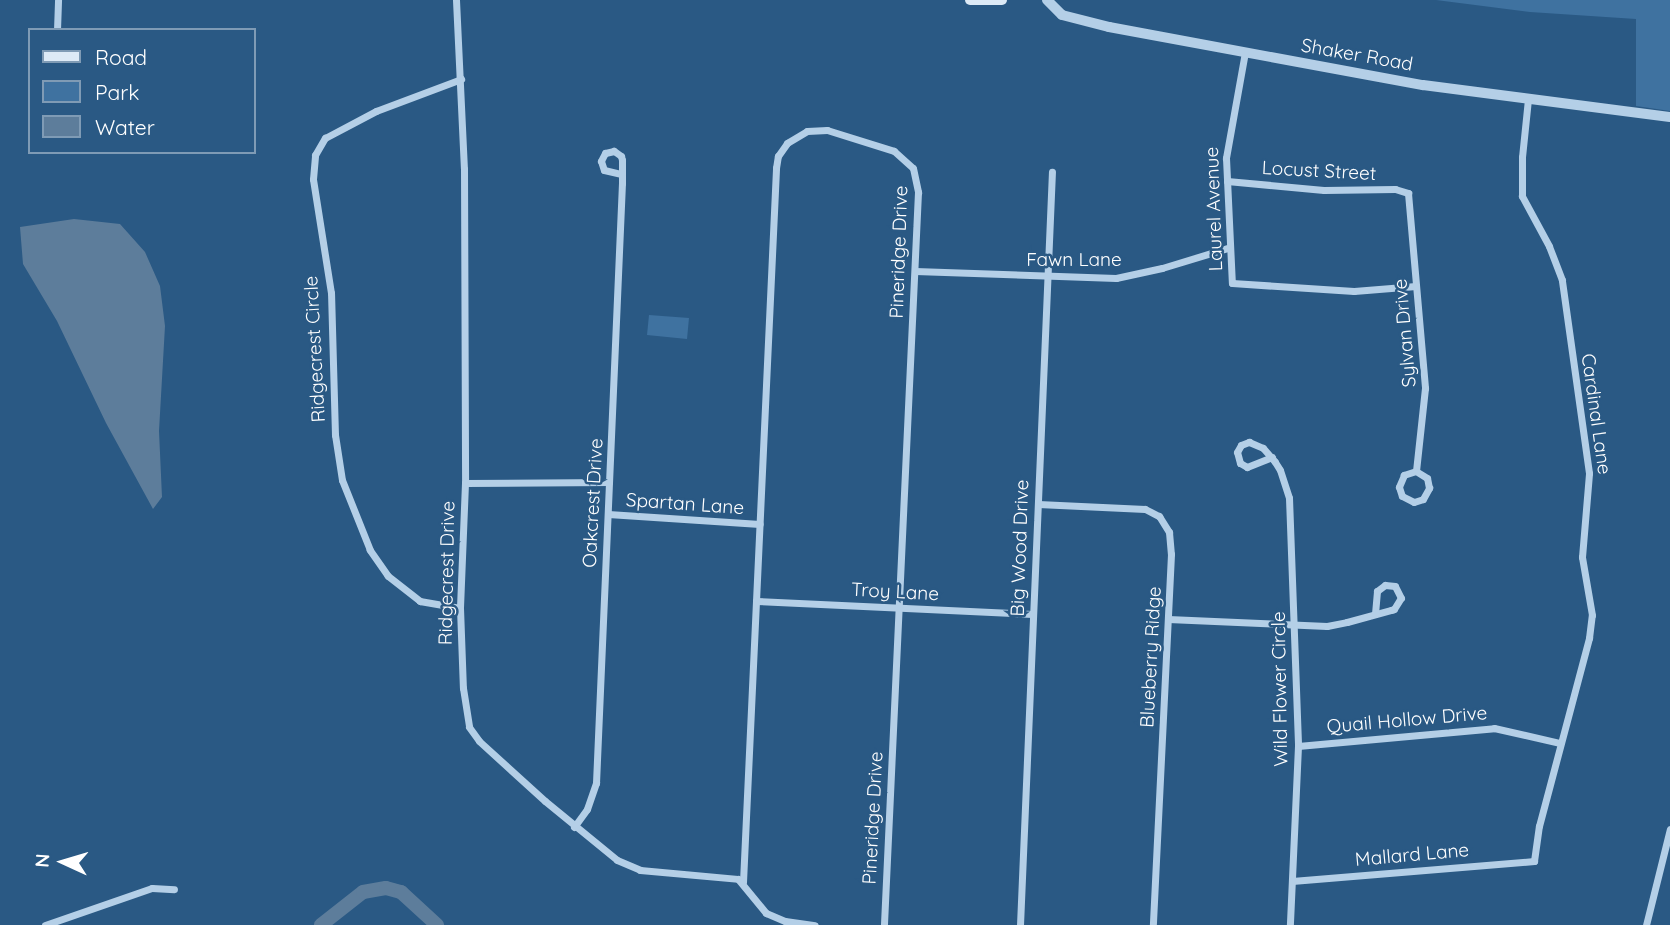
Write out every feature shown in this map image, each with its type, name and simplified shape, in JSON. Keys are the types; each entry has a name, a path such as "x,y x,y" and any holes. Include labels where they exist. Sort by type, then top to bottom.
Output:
{"main road":[{"path":"970,0 1002,0"}],"street":[{"path":"57,28 58,0"},
{"name":"Ridgecrest Drive","path":"456,0 464,169 465,483 460,608 463,688 469,727 479,741 574,827 617,860 640,870 723,877 743,882"},
{"name":"Shaker Road","path":"1047,0 1062,15 1075,19 1245,52 1423,85 1670,117"},
{"name":"Laurel Avenue","path":"1245,52 1228,136 1228,247 1233,283 1354,291 1416,286"},
{"name":"Ridgecrest Circle","path":"460,608 420,601 388,576 370,550 342,480 335,435 331,293 313,179 315,155 325,138 376,111 441,83 461,79"},
{"name":"Cardinal Lane","path":"1528,99 1522,157 1522,196 1549,246 1562,280 1590,489 1582,557 1592,615 1589,638 1539,827 1534,861"},
{"name":"Pineridge Drive","path":"743,882 776,168 778,156 787,143 807,131 827,130 894,151 908,161 915,173 918,192 884,925"},
{"name":"Big Wood Drive","path":"1020,925 1052,172"},
{"name":"Oakcrest Drive","path":"574,827 587,809 596,783 622,173"},
{"name":"Locust Street","path":"1227,181 1324,190 1395,188 1408,193"},
{"name":"Sylvan Drive","path":"1408,193 1425,388 1416,471"},
{"name":"Fawn Lane","path":"915,271 1047,278 1116,278 1162,268 1228,247"},
{"path":"1251,442 1272,457 1247,467 1240,463 1237,452 1241,445 1251,442"},
{"name":"Wild Flower Circle","path":"1272,457 1284,479 1289,498 1295,626 1298,746 1290,925"},
{"name":"Sylvan Drive","path":"1416,471 1427,478 1430,488 1423,499 1413,502 1402,496 1399,487 1404,475 1416,471"},
{"path":"465,483 609,482"},
{"name":"Blueberry Ridge","path":"1038,504 1135,508 1159,516 1169,532 1171,543 1168,619 1153,925"},
{"name":"Spartan Lane","path":"608,514 760,524"},
{"path":"1168,619 1327,626 1375,614 1399,604 1401,594 1395,586 1385,585 1377,591 1375,614"},
{"name":"Troy Lane","path":"756,601 1033,614"},
{"name":"Quail Hollow Drive","path":"1298,746 1494,728 1560,743"},
{"path":"1646,925 1668,846 1670,829"},
{"name":"Mallard Lane","path":"1292,881 1534,861"},
{"path":"743,882 753,901 766,913 785,920 816,925"},
{"path":"46,925 152,888 174,889"}],"green space":[{"path":"1436,0 1670,0 1670,111 1636,106 1636,19 1530,12"},
{"path":"649,315 689,318 687,339 647,335"}],"water":[{"path":"74,219 120,224 145,252 160,286 165,326 159,431 162,497 153,509 106,423 57,321 23,264 20,227"}],"waterway":[{"path":"321,925 363,892 386,888 401,892 437,925"}]}
